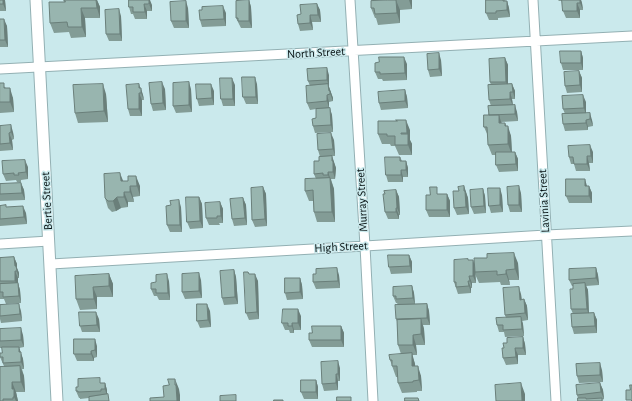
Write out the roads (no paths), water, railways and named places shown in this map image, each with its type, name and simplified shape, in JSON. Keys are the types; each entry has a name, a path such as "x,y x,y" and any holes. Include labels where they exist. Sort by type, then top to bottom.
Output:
{"street":[{"name":"Bertie Street","path":"36,0 57,401"},
{"name":"Murray Street","path":"350,0 373,401"},
{"name":"Lavinia Street","path":"533,0 556,401"},
{"name":"North Street","path":"0,69 632,36"},
{"name":"High Street","path":"50,264 546,234 632,231"},
{"path":"0,244 49,241"}]}
